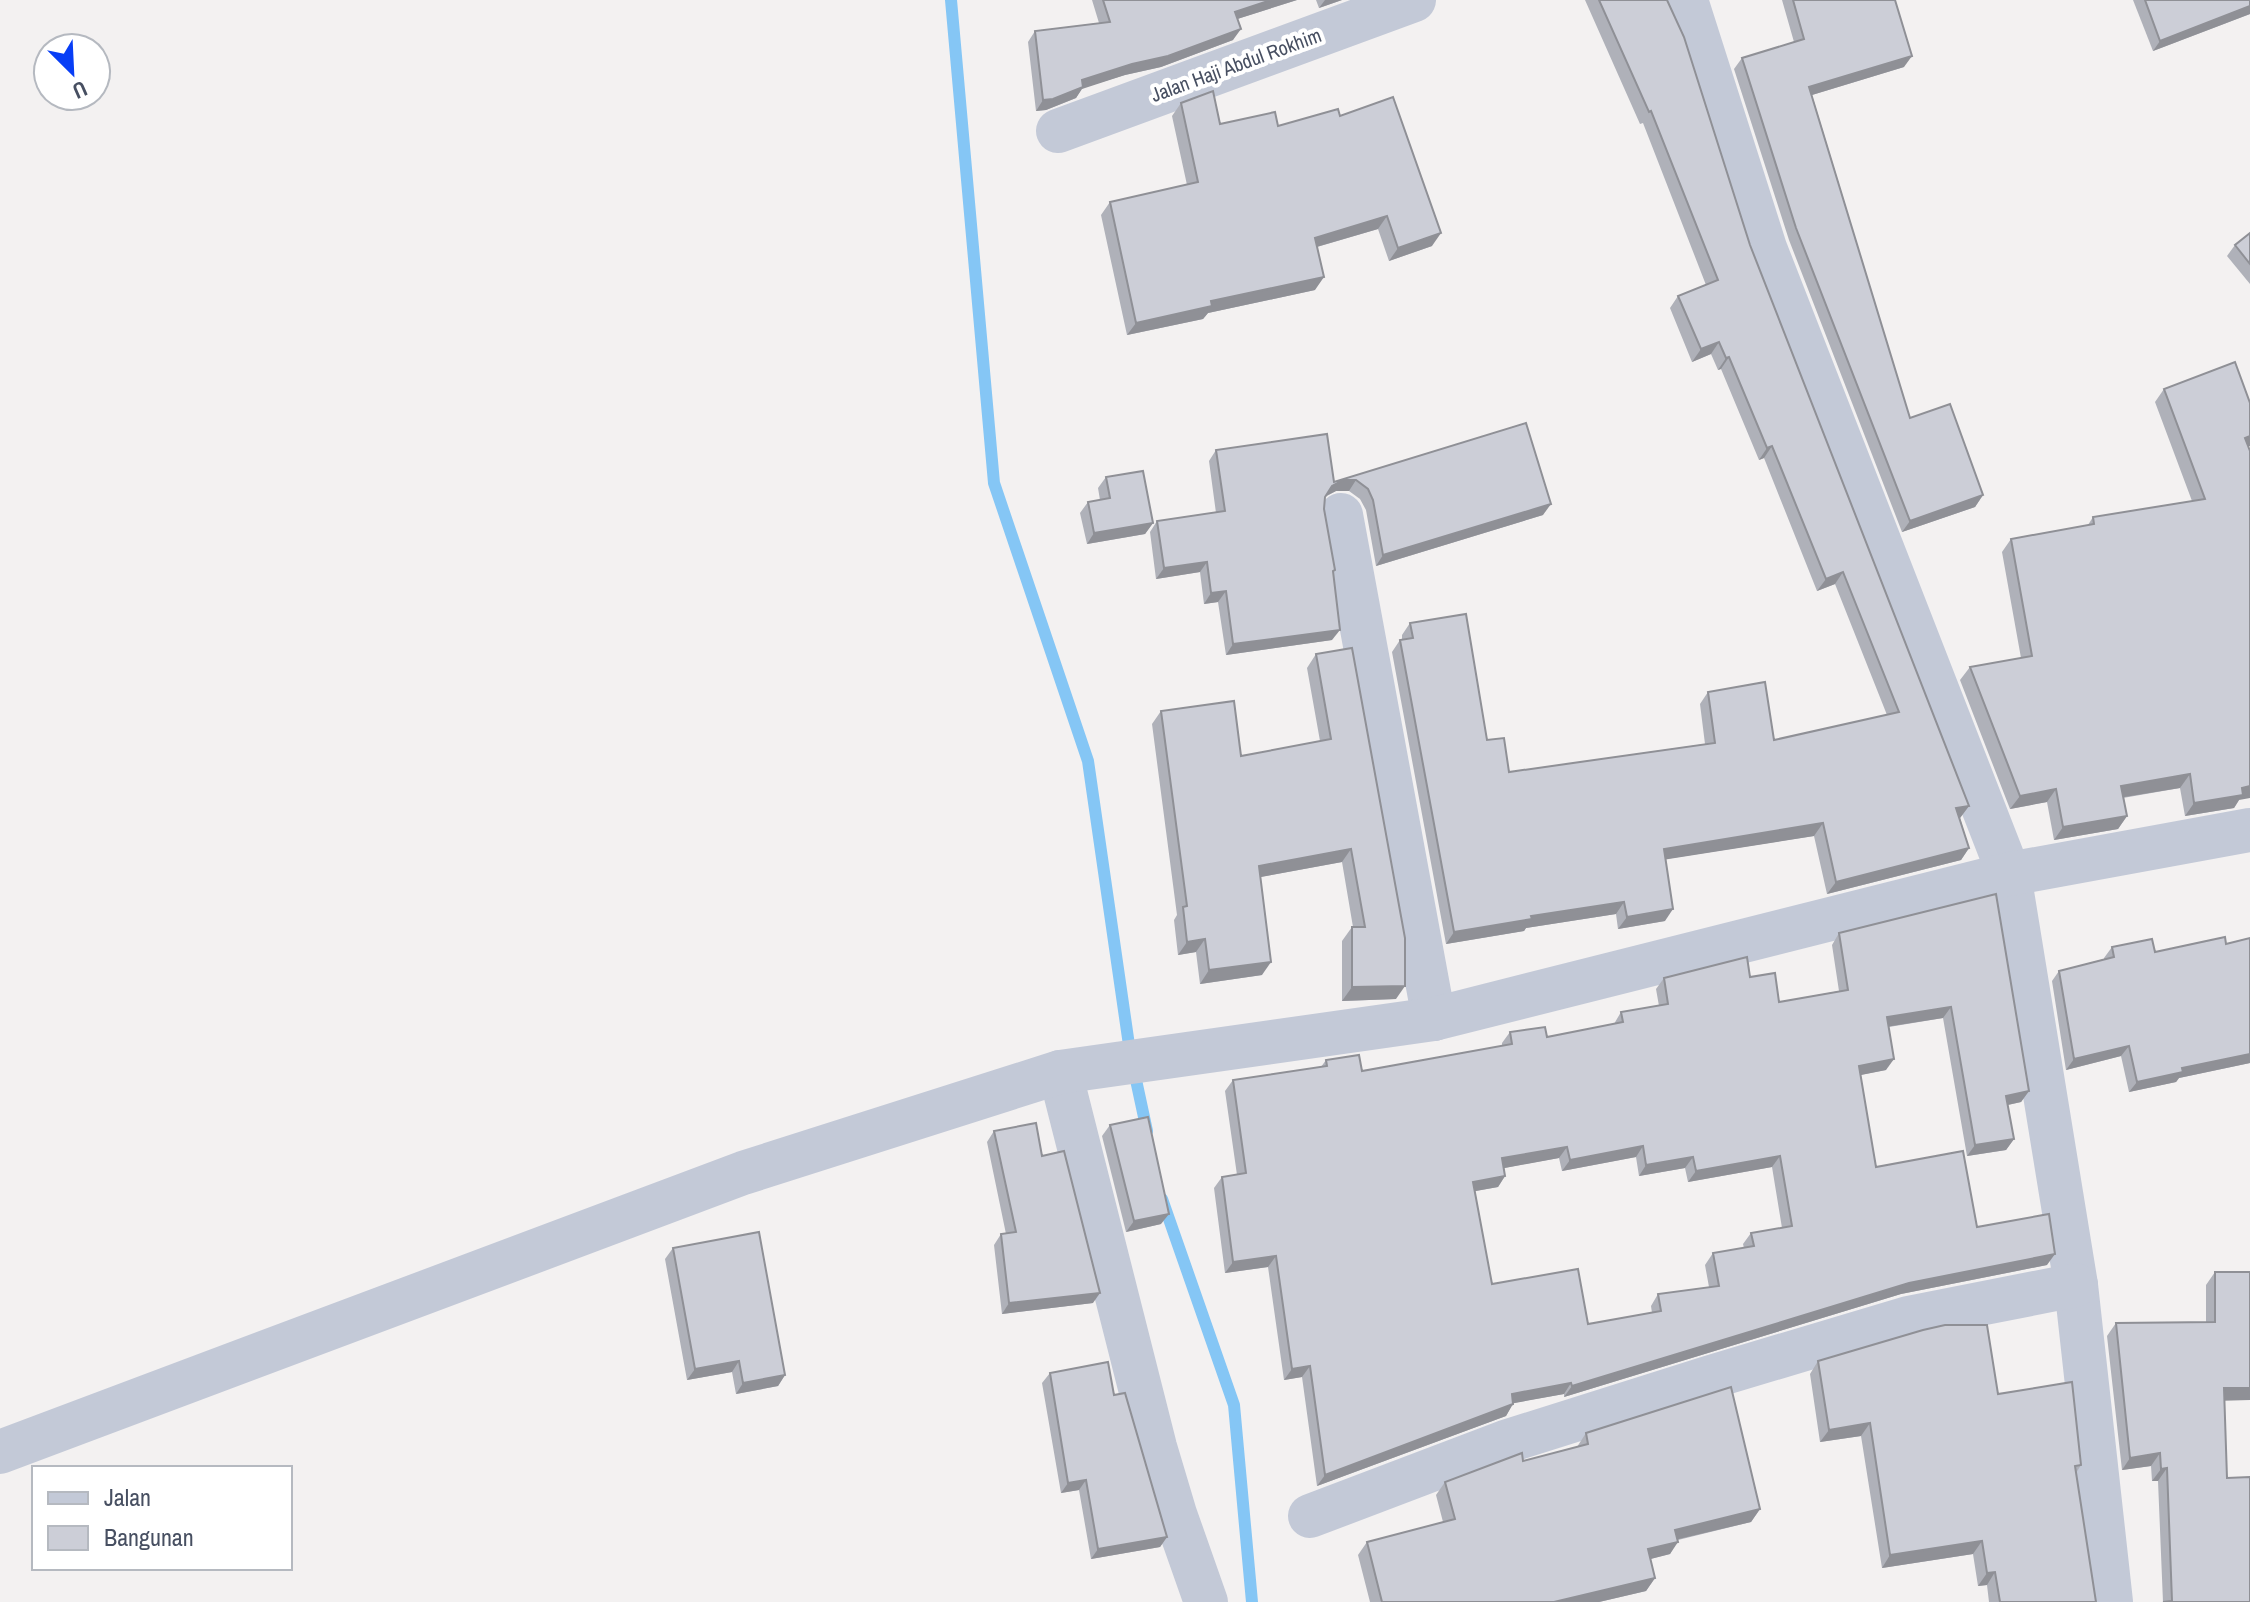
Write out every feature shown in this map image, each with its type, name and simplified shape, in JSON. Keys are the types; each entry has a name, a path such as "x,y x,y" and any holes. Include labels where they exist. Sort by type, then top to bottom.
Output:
{"street":[{"name":"Jalan Haji Abdul Rokhim","path":"1058,131 1414,0"},
{"path":"1686,0 1765,248 2009,874 2076,1285 2111,1602"},
{"path":"1341,515 1434,1019"},
{"path":"0,1452 743,1173 1060,1072 1434,1019 2009,874 2250,830"},
{"path":"1060,1072 1155,1447 1206,1602"},
{"path":"1310,1516 1505,1442 1711,1377 1908,1318 2076,1285"}],"building":[{"path":"1103,0 1271,0 1235,12 1241,29 1168,56 1082,80 1083,87 1043,100 1035,31 1110,22"},
{"path":"1599,0 1667,0 1684,37 1750,245 1969,806 1956,808 1969,848 1836,882 1823,823 1664,849 1673,909 1627,917 1624,902 1454,932 1400,640 1413,638 1410,623 1466,614 1487,740 1504,738 1509,772 1715,743 1708,692 1765,682 1774,740 1899,712 1843,572 1826,579 1772,446 1767,448 1729,357 1726,358 1719,342 1701,349 1678,296 1718,280 1651,111"},
{"path":"1793,0 1895,0 1912,56 1809,87 1910,418 1950,404 1983,495 1910,521 1796,228 1742,58 1804,39"},
{"path":"2145,0 2250,0 2250,6 2160,41"},
{"path":"1213,91 1220,124 1275,112 1278,126 1338,109 1340,116 1393,97 1441,233 1398,248 1387,216 1315,238 1324,277 1211,301 1212,306 1136,323 1110,202 1198,182 1181,103"},
{"path":"2250,233 2250,264 2235,245"},
{"path":"2235,362 2250,403 2250,436 2245,438 2250,451 2250,786 2242,788 2243,795 2194,803 2190,774 2121,786 2127,816 2063,827 2056,789 2020,796 1970,667 2032,656 2011,539 2094,524 2093,517 2205,499 2164,389"},
{"path":"1526,423 1551,504 1383,555 1373,500 1368,489 1356,480 1343,480 1332,486 1325,497 1324,509 1335,570 1340,630 1233,644 1226,591 1211,593 1207,562 1164,568 1157,521 1225,511 1216,450 1327,434 1334,482"},
{"path":"1143,471 1153,523 1094,533 1088,502 1110,498 1106,477"},
{"path":"1352,648 1405,938 1405,986 1352,987 1352,927 1365,927 1351,849 1259,866 1271,962 1209,970 1205,939 1187,942 1183,907 1187,906 1161,711 1234,701 1241,756 1331,739 1316,654"},
{"path":"1996,894 2029,1091 2006,1096 2014,1139 1975,1145 1951,1007 1887,1017 1894,1059 1859,1066 1876,1167 1963,1151 1977,1227 2049,1214 2055,1254 1909,1283 1572,1386 1571,1383 1512,1394 1513,1404 1325,1475 1310,1366 1292,1369 1276,1256 1233,1262 1222,1177 1246,1173 1233,1080 1327,1066 1326,1060 1359,1055 1362,1071 1512,1044 1510,1032 1545,1027 1547,1037 1623,1022 1621,1012 1668,1004 1664,978 1747,957 1750,977 1775,973 1779,1002 1848,990 1839,933","holes":["1643,1146 1646,1165 1693,1157 1696,1171 1780,1156 1792,1226 1751,1233 1754,1246 1713,1253 1719,1286 1658,1294 1661,1311 1588,1324 1578,1269 1492,1284 1473,1182 1505,1176 1502,1158 1567,1147 1570,1160"]},
{"path":"2225,937 2226,944 2250,938 2250,1054 2182,1068 2183,1072 2137,1082 2129,1046 2074,1059 2059,971 2114,957 2112,947 2152,939 2155,952"},
{"path":"1148,1117 1169,1214 1134,1221 1110,1125"},
{"path":"1036,1123 1042,1156 1064,1151 1100,1293 1009,1303 1001,1234 1016,1232 994,1131"},
{"path":"759,1232 785,1375 743,1383 739,1361 695,1369 673,1248"},
{"path":"2215,1272 2250,1272 2250,1388 2224,1388 2227,1478 2250,1477 2250,1602 2163,1602 2172,1601 2167,1468 2161,1469 2160,1453 2130,1458 2116,1323 2215,1322"},
{"path":"1945,1325 1987,1325 1998,1394 2072,1382 2081,1465 2075,1466 2096,1602 2000,1602 1995,1572 1987,1573 1982,1541 1890,1555 1870,1423 1829,1430 1818,1361"},
{"path":"1108,1362 1114,1395 1125,1393 1167,1537 1098,1549 1086,1480 1068,1483 1050,1373"},
{"path":"1731,1387 1760,1509 1675,1530 1678,1542 1648,1549 1655,1578 1554,1602 1382,1602 1367,1542 1455,1519 1445,1482 1522,1453 1523,1461 1588,1444 1586,1433"}],"waterway":[{"path":"951,0 994,483 1088,761 1130,1052 1147,1131"},
{"path":"1162,1199 1234,1405 1252,1602"}]}
